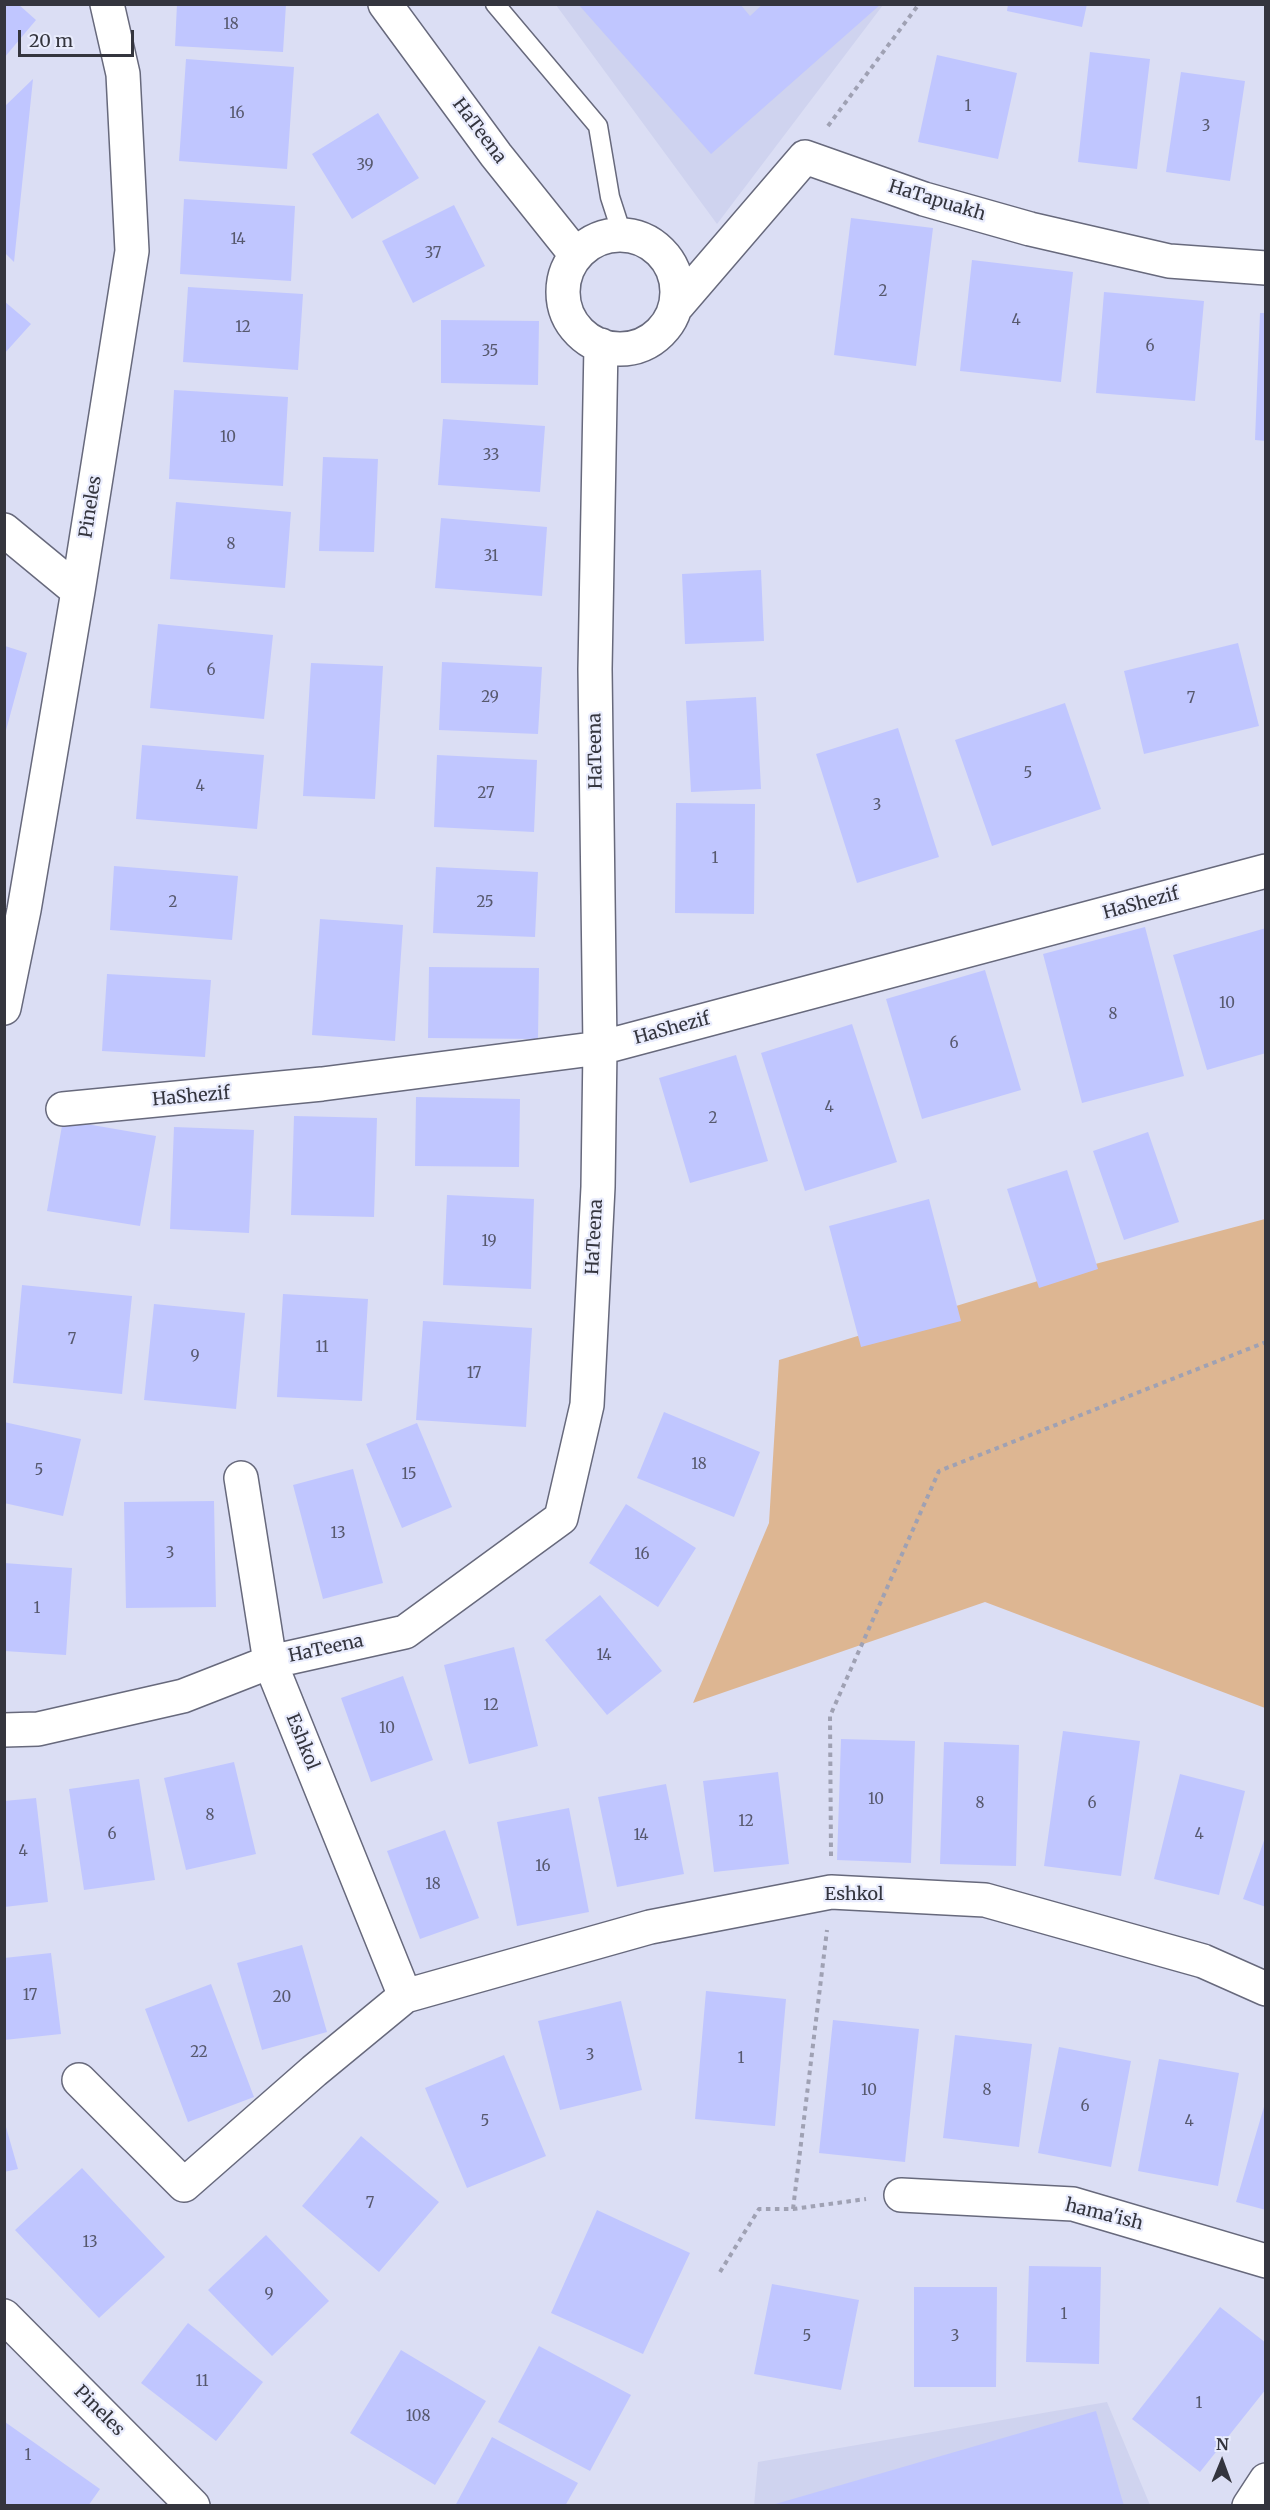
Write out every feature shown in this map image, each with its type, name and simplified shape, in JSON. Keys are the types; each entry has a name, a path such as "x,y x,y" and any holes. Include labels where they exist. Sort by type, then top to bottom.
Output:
{"street":[{"name":"Pineles","path":"4,1008 14,908 78,591 132,251 123,74 107,4"},
{"name":"HaTeena","path":"386,4 496,154 576,255"},
{"path":"676,307 678,290 675,273 667,258 655,246 640,237 622,234 605,236 589,243 576,255 567,268 563,284 563,300 567,314 576,328 587,338 601,345 619,349 638,346 655,338 668,324 676,307 805,157"},
{"name":"HaTapuakh","path":"805,157 924,199 1030,229 1169,261 1266,268"},
{"name":"HaTeena","path":"4,1730 38,1730 183,1696 270,1662 405,1632 561,1518 587,1405 598,1187 600,1048 595,669 601,345"},
{"path":"4,530 78,591"},
{"name":"HaShezif","path":"63,1109 322,1084 600,1048 1266,871"},
{"name":"Eshkol","path":"241,1478 270,1662 405,1996"},
{"name":"Eshkol","path":"79,2080 184,2185 314,2070 405,1996 650,1927 831,1892 985,1900 1203,1961 1266,1989"},
{"name":"hama'ish","path":"901,2195 1073,2204 1266,2261"},
{"name":"Pineles","path":"4,2316 193,2505"},
{"path":"1250,2505 1266,2480"}],"lane":[{"path":"495,4 598,126 610,197 622,234"}],"path":[{"path":"805,157 919,4"},
{"path":"793,2209 831,1892 830,1716 939,1471 1266,1342"},
{"path":"720,2272 759,2209 793,2209 901,2195"}],"shaded area":[{"path":"556,5 883,5 717,224"},
{"path":"1265,1219 1265,1708 985,1602 693,1703 769,1523 779,1360 1084,1267"},
{"path":"1107,2402 1150,2505 754,2506 758,2462"}],"building":[{"path":"4,4 18,4 36,20 4,58"},
{"path":"177,4 286,4 283,52 175,46"},
{"path":"578,4 740,4 750,16 763,4 881,4 711,154"},
{"path":"1008,4 1087,4 1082,27 1007,11"},
{"path":"1090,52 1150,59 1137,169 1078,162"},
{"path":"937,55 1017,73 998,159 918,142"},
{"path":"186,59 294,67 287,169 179,161"},
{"path":"1181,72 1245,81 1230,181 1166,172"},
{"path":"33,79 14,262 4,252 4,107"},
{"path":"378,113 419,178 352,219 312,154"},
{"path":"184,199 295,206 291,281 180,274"},
{"path":"454,205 485,266 413,303 382,241"},
{"path":"851,218 933,228 916,366 834,355"},
{"path":"972,260 1073,272 1061,382 960,371"},
{"path":"188,287 303,294 298,370 183,362"},
{"path":"1104,292 1204,301 1195,401 1096,393"},
{"path":"4,301 31,324 4,354"},
{"path":"1260,313 1266,313 1266,441 1255,440"},
{"path":"441,320 539,321 538,385 441,383"},
{"path":"174,390 288,397 283,486 169,479"},
{"path":"443,419 545,426 540,492 438,485"},
{"path":"323,457 378,459 374,552 319,551"},
{"path":"176,502 291,512 285,588 170,579"},
{"path":"441,518 547,527 542,596 435,588"},
{"path":"761,570 764,641 685,644 682,574"},
{"path":"158,624 273,635 264,719 150,708"},
{"path":"1238,643 1259,726 1144,754 1124,671"},
{"path":"5,646 27,653 5,734"},
{"path":"442,662 542,667 538,734 439,730"},
{"path":"311,663 383,666 375,799 303,796"},
{"path":"756,697 761,789 691,792 686,701"},
{"path":"1065,703 1101,809 992,846 955,740"},
{"path":"898,728 939,857 857,883 816,754"},
{"path":"142,745 264,755 257,829 136,819"},
{"path":"437,755 537,760 534,832 434,827"},
{"path":"676,803 755,804 754,914 675,913"},
{"path":"114,866 238,876 232,940 110,930"},
{"path":"436,867 538,872 535,937 433,933"},
{"path":"320,919 403,925 395,1041 312,1035"},
{"path":"1145,927 1184,1076 1082,1103 1043,954"},
{"path":"1266,928 1266,1053 1207,1070 1173,955"},
{"path":"429,967 539,968 538,1039 428,1038"},
{"path":"985,970 1021,1090 922,1119 886,999"},
{"path":"107,974 211,980 205,1057 102,1051"},
{"path":"852,1024 897,1162 805,1191 761,1053"},
{"path":"736,1055 768,1161 690,1183 659,1078"},
{"path":"416,1097 520,1099 519,1167 415,1166"},
{"path":"294,1116 377,1118 374,1217 291,1215"},
{"path":"63,1120 156,1136 140,1226 47,1211"},
{"path":"174,1127 254,1130 249,1233 170,1229"},
{"path":"1148,1132 1179,1222 1124,1240 1093,1151"},
{"path":"1067,1170 1098,1269 1039,1288 1007,1189"},
{"path":"447,1195 534,1199 531,1289 443,1285"},
{"path":"929,1199 961,1321 861,1347 829,1226"},
{"path":"22,1285 132,1296 122,1394 13,1383"},
{"path":"283,1294 368,1299 362,1401 277,1397"},
{"path":"154,1304 245,1313 236,1409 144,1400"},
{"path":"423,1321 532,1328 526,1427 416,1420"},
{"path":"664,1412 760,1452 734,1517 637,1478"},
{"path":"4,1422 81,1439 63,1516 4,1503"},
{"path":"417,1423 452,1507 402,1528 366,1444"},
{"path":"353,1469 383,1583 323,1599 293,1485"},
{"path":"214,1501 216,1607 126,1608 124,1502"},
{"path":"626,1504 696,1548 658,1607 589,1563"},
{"path":"4,1563 72,1568 66,1655 4,1651"},
{"path":"600,1595 662,1671 607,1715 545,1640"},
{"path":"514,1647 538,1746 469,1764 444,1665"},
{"path":"403,1676 433,1760 371,1782 341,1698"},
{"path":"1063,1731 1140,1741 1121,1876 1044,1866"},
{"path":"841,1739 915,1741 911,1863 837,1860"},
{"path":"944,1742 1019,1745 1016,1866 940,1864"},
{"path":"234,1762 256,1854 186,1870 164,1778"},
{"path":"778,1772 789,1864 714,1872 703,1781"},
{"path":"1180,1774 1245,1791 1219,1895 1154,1879"},
{"path":"139,1779 155,1880 84,1890 69,1789"},
{"path":"666,1784 684,1874 617,1887 598,1797"},
{"path":"36,1798 48,1902 4,1907 4,1801"},
{"path":"569,1808 589,1912 517,1926 497,1822"},
{"path":"445,1830 479,1918 420,1939 387,1851"},
{"path":"1266,1835 1266,1907 1243,1899"},
{"path":"302,1945 327,2032 262,2050 237,1963"},
{"path":"51,1953 61,2034 4,2040 4,1958"},
{"path":"211,1984 254,2097 188,2122 145,2009"},
{"path":"706,1991 786,1999 775,2126 695,2119"},
{"path":"621,2001 642,2090 560,2110 538,2021"},
{"path":"833,2020 919,2029 905,2162 819,2153"},
{"path":"955,2035 1032,2044 1019,2147 943,2138"},
{"path":"1059,2047 1131,2061 1111,2167 1038,2153"},
{"path":"504,2055 546,2156 467,2188 425,2088"},
{"path":"1159,2059 1239,2073 1218,2186 1138,2171"},
{"path":"1266,2100 1266,2210 1236,2202"},
{"path":"4,2120 18,2169 4,2172"},
{"path":"361,2136 439,2202 379,2272 302,2206"},
{"path":"82,2168 165,2257 99,2318 15,2230"},
{"path":"597,2210 690,2253 643,2354 551,2313"},
{"path":"266,2235 329,2301 272,2356 208,2290"},
{"path":"1029,2266 1101,2267 1099,2364 1026,2362"},
{"path":"772,2284 859,2300 841,2390 754,2374"},
{"path":"914,2287 997,2287 996,2387 914,2387"},
{"path":"1220,2307 1266,2343 1266,2389 1200,2472 1132,2419"},
{"path":"188,2323 263,2382 216,2441 141,2383"},
{"path":"539,2346 631,2395 590,2471 498,2422"},
{"path":"401,2350 486,2401 435,2485 350,2433"},
{"path":"1096,2411 1124,2506 772,2506 772,2505"},
{"path":"5,2422 100,2489 88,2506 5,2506"},
{"path":"492,2437 578,2483 565,2506 455,2506"}]}
